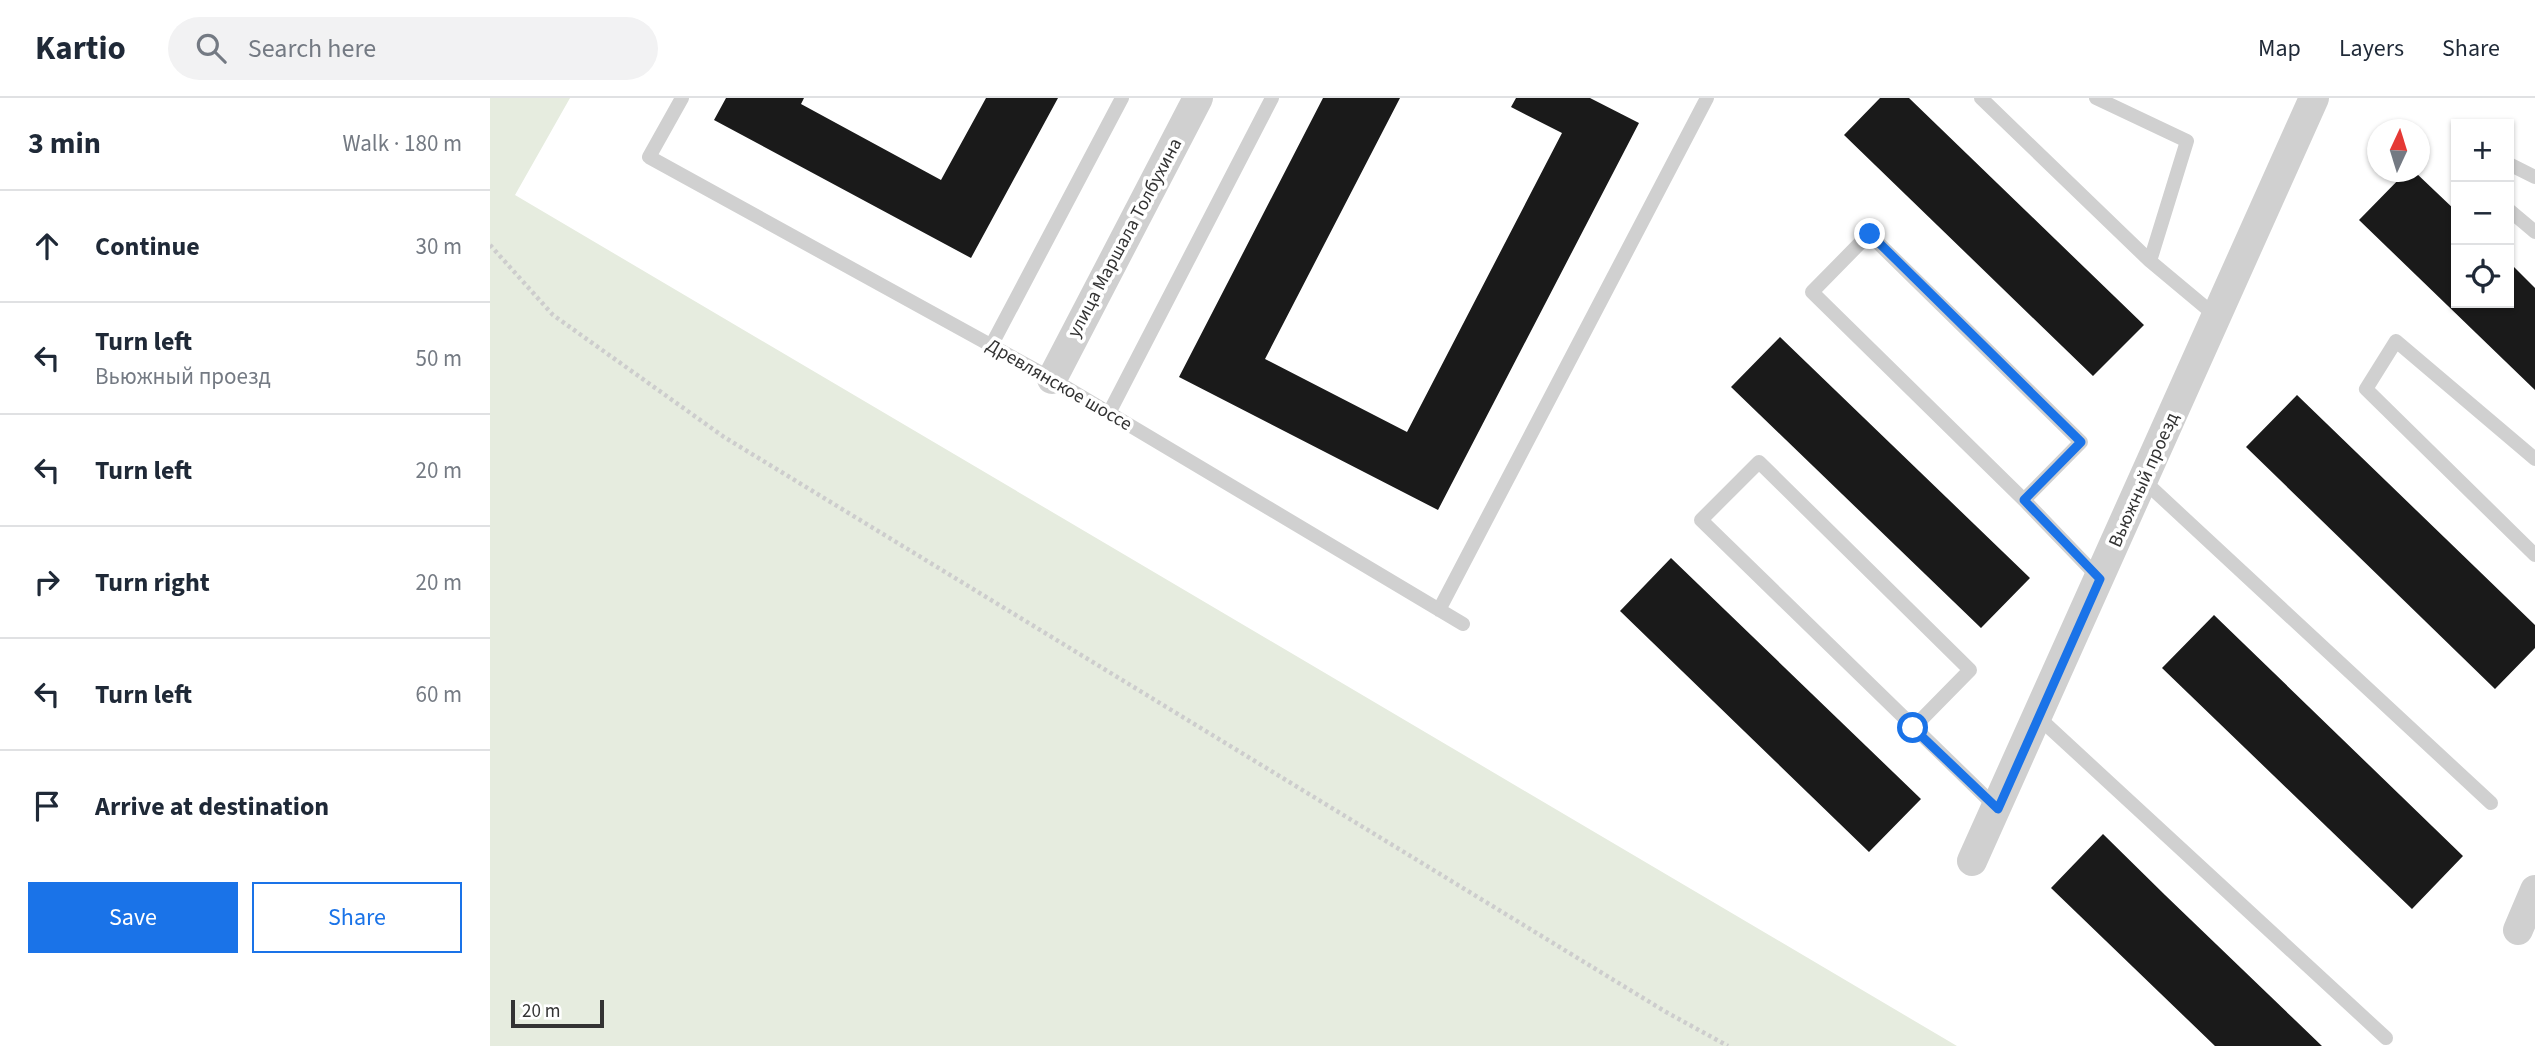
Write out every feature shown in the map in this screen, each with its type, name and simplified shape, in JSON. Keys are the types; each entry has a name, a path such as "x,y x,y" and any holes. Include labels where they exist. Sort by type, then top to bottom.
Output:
{"street":[{"name":"улица Маршала Толбухина","path":"1052,379 1198,98"},
{"name":"Вьюжный проезд","path":"1972,861 1998,809 2314,98"},
{"path":"2518,930 2535,890"}],"lane":[{"name":"Древлянское шоссе","path":"682,98 649,157 1052,379 1463,624"},
{"path":"991,346 1122,98"},
{"path":"1109,413 1272,98"},
{"path":"1440,610 1707,98"},
{"path":"1982,98 2150,261 2217,317"},
{"path":"2096,98 2187,141 2150,261"},
{"path":"2514,166 2535,177"},
{"path":"2514,215 2535,232"},
{"path":"2024,500 2081,442 1870,234 1812,292 2024,500 2100,579"},
{"path":"2535,459 2396,341 2366,389 2535,555"},
{"path":"1913,728 1970,670 1759,462 1701,520 1913,728 1998,809"},
{"path":"2144,481 2491,803"},
{"path":"2038,717 2386,1038"}],"path":[{"path":"490,245 553,315 724,437 1642,997 1728,1046"}],"shaded area":[{"path":"490,98 570,98 515,195 1957,1046 490,1046"}],"building":[{"path":"726,98 804,98 801,104 941,180 986,98 1058,98 971,258 714,120"},
{"path":"1323,98 1400,98 1265,359 1407,432 1562,133 1511,107 1516,98 1590,98 1639,123 1438,510 1179,377"},
{"path":"1880,98 1909,98 2144,325 2093,376 1844,135"},
{"path":"2396,182 2426,182 2451,206 2451,308 2514,308 2514,267 2535,288 2535,390 2359,220"},
{"path":"1780,337 2030,578 1981,628 1731,387"},
{"path":"2297,395 2535,625 2535,648 2495,689 2246,447"},
{"path":"1671,558 1921,799 1869,852 1620,611"},
{"path":"2214,615 2463,856 2412,909 2162,668"},
{"path":"2103,834 2322,1046 2215,1046 2051,888"}],"route":[{"path":"1870,234 2081,442 2024,500 2100,579 1998,809 1913,728"}]}
